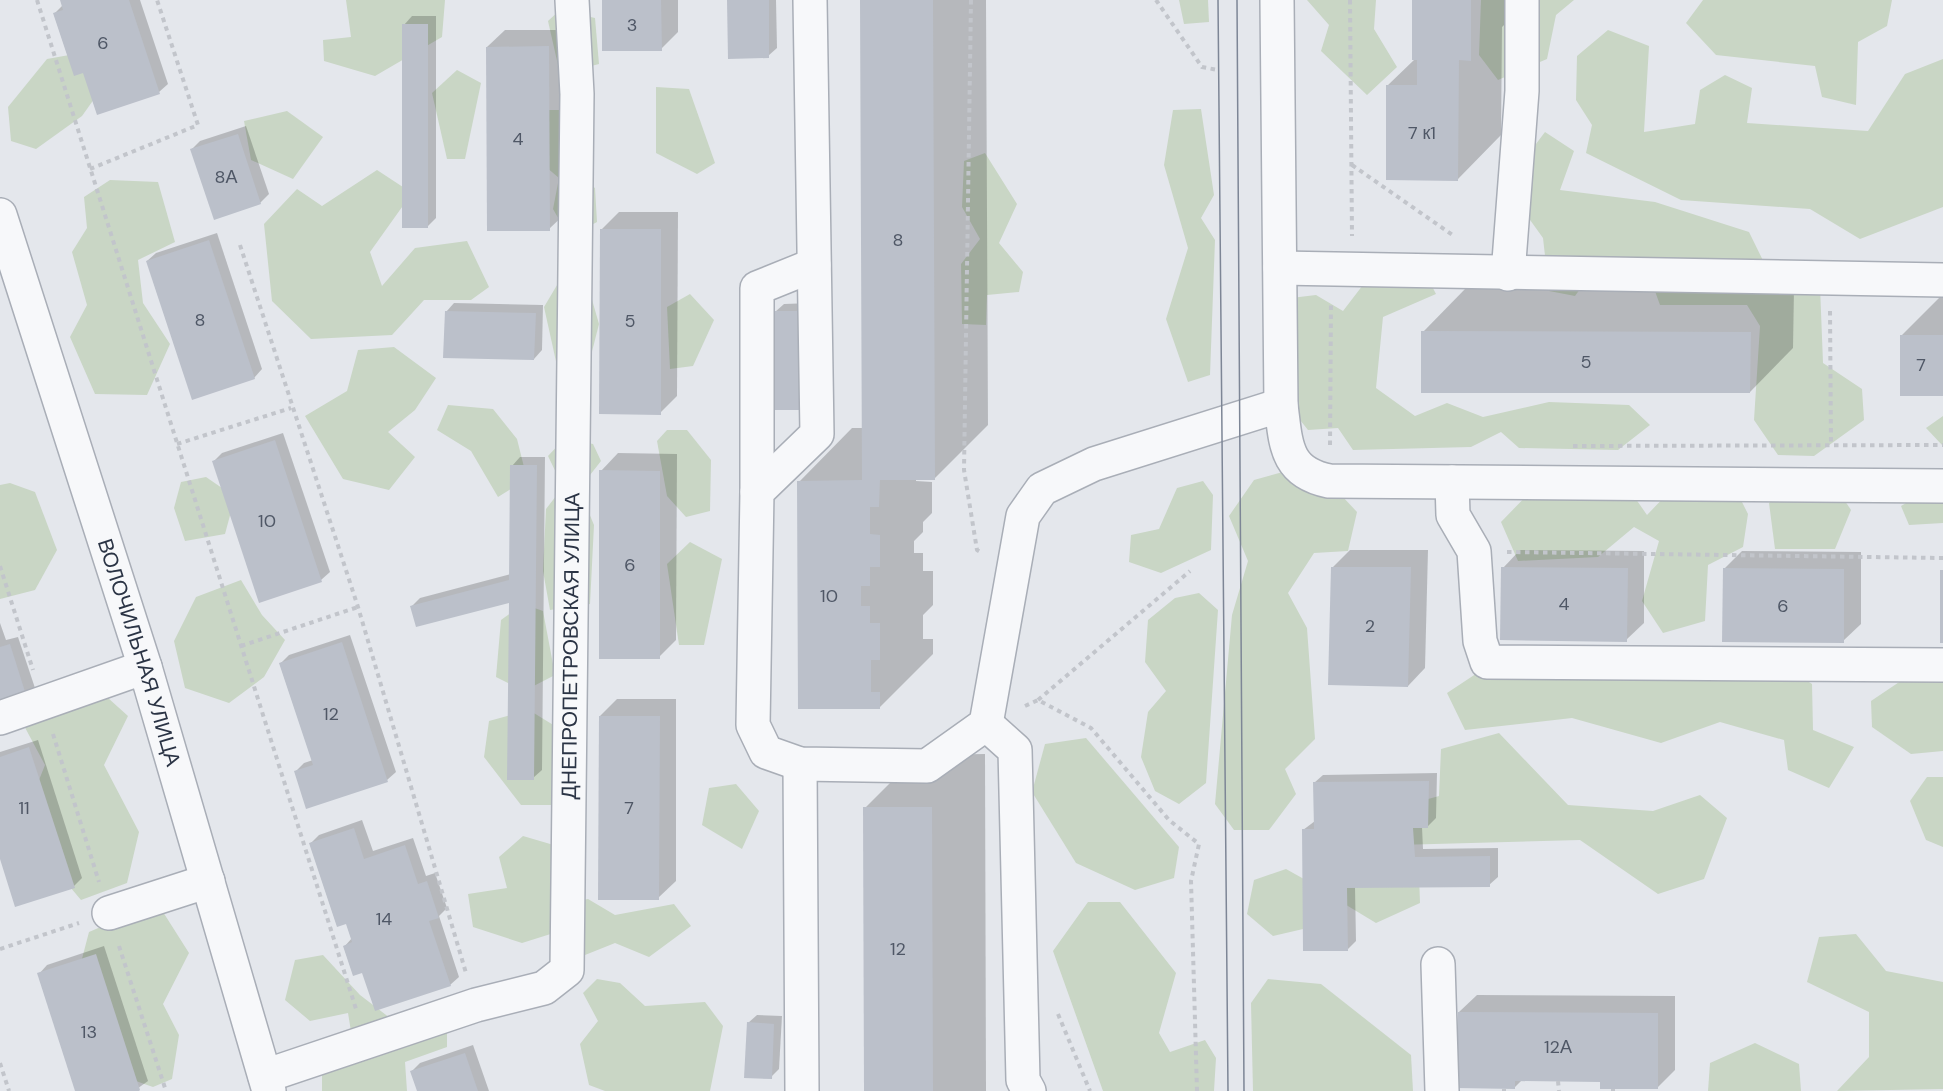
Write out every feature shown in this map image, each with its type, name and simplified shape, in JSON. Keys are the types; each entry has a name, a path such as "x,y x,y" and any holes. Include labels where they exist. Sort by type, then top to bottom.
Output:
{"street":[{"name":"ДНЕПРОПЕТРОВСКАЯ УЛИЦА","path":"267,1083 366,1042 476,1005 544,988 567,970 577,94 572,0"},
{"path":"757,492 817,434 810,0"},
{"path":"1277,0 1281,405 1286,445 1295,466 1312,478 1329,481 1943,486"},
{"path":"1508,274 1522,91 1522,0"},
{"name":"ВОЛОЧИЛЬНАЯ УЛИЦА","path":"0,215 145,667 267,1083"},
{"path":"814,265 757,288 757,492 753,725 766,752 800,764 927,766 986,724 1023,516 1042,489 1094,464 1281,405"},
{"path":"1280,268 1508,274 1943,280"},
{"path":"1452,482 1453,515 1474,551 1480,641 1486,662 1943,665"},
{"path":"0,718 145,667"},
{"path":"986,724 1015,750 1023,1080 1029,1091"},
{"path":"800,764 802,1091"},
{"path":"109,913 207,880"},
{"path":"1438,964 1442,1091"}],"path":[{"path":"37,0 366,1042"},
{"path":"90,169 198,125 157,0"},
{"path":"971,0 964,470 977,550 1012,579"},
{"path":"1156,0 1202,67 1218,70"},
{"path":"1342,446 1330,446 1351,165 1350,0"},
{"path":"1351,165 1459,240"},
{"path":"240,245 291,408 358,607 476,1005"},
{"path":"1830,279 1831,445"},
{"path":"177,444 291,408"},
{"path":"1569,446 1943,445"},
{"path":"1474,551 1943,558"},
{"path":"0,566 166,1091"},
{"path":"986,724 1038,700 1190,571"},
{"path":"241,646 358,607"},
{"path":"1038,700 1091,728 1169,820 1199,844 1191,881 1197,1091"},
{"path":"0,949 109,913"},
{"path":"0,1063 9,1091"},
{"path":"1558,1082 1558,1091"}],"green space":[{"path":"346,0 445,0 442,37 375,76 324,61 323,40 351,37"},
{"path":"1179,0 1208,0 1209,22 1184,24"},
{"path":"1307,0 1376,0 1374,29 1397,67 1367,95 1321,51 1329,25"},
{"path":"1481,0 1574,0 1556,15 1547,59 1498,80 1479,55"},
{"path":"1703,0 1892,0 1887,26 1858,42 1856,105 1822,97 1815,66 1716,55 1686,23"},
{"path":"560,10 595,18 599,64 560,74 548,21"},
{"path":"1608,30 1649,46 1644,132 1695,124 1700,90 1725,75 1752,88 1747,123 1868,131 1905,74 1943,59 1943,207 1860,239 1810,209 1681,200 1586,153 1592,125 1576,100 1577,56"},
{"path":"86,52 109,78 82,116 36,149 11,141 8,107 47,59"},
{"path":"457,70 481,83 465,159 447,159 432,93"},
{"path":"656,87 689,89 715,163 697,174 656,153"},
{"path":"1201,109 1214,195 1201,218 1215,240 1210,375 1188,382 1166,319 1188,248 1164,165 1173,110"},
{"path":"522,110 567,110 565,168 595,188 597,222 569,237 553,209 559,178 520,145"},
{"path":"287,111 323,137 293,179 251,160 244,121"},
{"path":"1545,132 1574,151 1560,190 1655,202 1749,232 1776,287 1820,286 1823,363 1862,389 1864,420 1814,456 1778,455 1754,420 1760,326 1747,305 1660,305 1643,258 1602,259 1575,296 1549,291 1543,238 1505,185"},
{"path":"985,153 1017,204 999,243 1023,272 1019,292 987,295 986,325 962,324 961,264 980,239 962,207 964,161"},
{"path":"377,170 412,193 370,252 382,286 415,248 467,241 489,287 471,300 424,300 392,335 311,339 272,301 264,224 297,189 322,206"},
{"path":"110,180 158,182 175,242 138,260 143,303 170,344 147,395 95,394 70,337 87,305 72,252 87,228 84,197"},
{"path":"1420,263 1436,294 1383,317 1376,388 1415,416 1447,403 1483,417 1549,402 1629,405 1650,425 1618,450 1519,448 1501,432 1471,447 1353,450 1338,428 1308,430 1289,406 1291,298 1316,295 1343,311 1366,281"},
{"path":"566,270 584,272 599,324 584,383 559,375 544,307"},
{"path":"690,294 714,320 693,366 670,369 667,307"},
{"path":"394,347 436,378 415,410 388,432 415,457 389,490 343,479 305,416 347,391 358,350"},
{"path":"448,405 493,409 517,439 527,479 498,497 471,451 437,430"},
{"path":"1943,416 1943,446 1926,428"},
{"path":"667,430 687,430 711,460 710,511 686,517 667,496 657,441"},
{"path":"565,438 593,444 601,461 579,489 594,525 590,604 550,610 543,571 546,509 563,487 548,456"},
{"path":"1312,464 1357,512 1348,551 1314,553 1288,593 1307,628 1315,739 1285,769 1296,794 1269,830 1234,830 1215,804 1232,615 1248,561 1229,516 1254,480"},
{"path":"206,477 235,497 225,534 185,541 174,508 181,482"},
{"path":"1203,481 1213,495 1211,550 1161,573 1129,562 1131,535 1159,529 1177,488"},
{"path":"10,483 35,492 57,550 35,590 0,599 0,485"},
{"path":"1534,488 1631,492 1647,515 1671,490 1736,490 1748,514 1743,547 1708,565 1705,621 1663,633 1642,601 1659,541 1634,527 1598,557 1518,561 1501,522"},
{"path":"1786,489 1837,489 1851,510 1835,549 1775,549 1769,503"},
{"path":"1923,493 1943,493 1943,523 1909,525 1901,506"},
{"path":"690,542 722,559 704,645 679,645 667,564"},
{"path":"241,580 262,615 285,640 264,677 229,703 185,688 174,641 196,597"},
{"path":"1199,593 1218,610 1206,783 1179,804 1155,791 1141,757 1148,712 1166,691 1145,662 1148,620 1175,598"},
{"path":"523,604 543,611 555,675 524,691 496,677 501,620"},
{"path":"1506,654 1771,657 1812,684 1813,730 1854,747 1829,788 1788,770 1784,740 1720,722 1661,743 1572,718 1465,730 1447,693"},
{"path":"1943,659 1943,751 1911,754 1872,727 1871,701 1932,660"},
{"path":"88,680 128,716 104,765 139,832 127,883 81,900 45,857 33,795 45,765 21,720"},
{"path":"529,710 563,731 553,805 521,805 484,757 489,721"},
{"path":"1499,733 1568,805 1653,811 1700,795 1727,818 1704,879 1658,894 1580,840 1361,846 1352,820 1439,796 1441,749"},
{"path":"1086,738 1179,847 1174,878 1135,890 1076,863 1032,792 1045,744"},
{"path":"1927,777 1943,777 1943,847 1926,840 1910,801"},
{"path":"736,784 759,811 742,849 702,825 709,788"},
{"path":"523,836 557,846 560,905 588,899 615,915 674,904 691,926 649,957 615,943 585,955 557,932 522,943 473,927 468,894 507,888 499,857"},
{"path":"1342,865 1419,875 1420,903 1376,923 1338,900"},
{"path":"1286,869 1320,888 1316,926 1273,936 1247,914 1254,880"},
{"path":"1088,902 1120,902 1176,973 1159,1033 1170,1052 1205,1040 1216,1058 1214,1091 1103,1091 1053,951"},
{"path":"163,912 189,953 163,1004 179,1035 172,1079 153,1087 107,1071 78,974 89,932 131,914"},
{"path":"1856,934 1886,971 1943,982 1943,1089 1837,1091 1869,1057 1869,1012 1807,982 1819,937"},
{"path":"323,955 360,995 416,1038 447,1033 447,1047 405,1062 407,1091 322,1091 322,1074 355,1056 348,1013 310,1021 285,1000 295,960"},
{"path":"597,979 620,983 645,1006 705,1002 723,1026 710,1091 605,1091 589,1085 580,1044 598,1021 583,993"},
{"path":"1268,979 1321,984 1411,1055 1413,1091 1253,1091 1251,1003"},
{"path":"1755,1043 1799,1064 1801,1091 1708,1091 1710,1063"}],"building":[{"path":"60,0 129,0 160,94 97,115 83,73 74,76 53,13 63,10"},
{"path":"602,0 661,0 662,51 602,51"},
{"path":"727,0 769,0 769,58 728,59"},
{"path":"860,0 933,0 935,480 880,480 879,507 870,507 870,534 880,535 880,567 870,567 870,586 861,586 861,606 870,606 870,623 880,623 880,660 871,660 871,692 880,692 880,709 798,709 797,481 862,480"},
{"path":"1412,0 1471,0 1471,61 1459,60 1458,181 1386,180 1386,85 1417,85 1417,60 1412,60"},
{"path":"402,24 428,24 428,228 402,228"},
{"path":"549,46 550,231 487,231 486,47"},
{"path":"238,134 261,204 214,220 190,149"},
{"path":"600,229 661,229 661,415 599,414"},
{"path":"209,240 255,379 192,400 146,261"},
{"path":"445,311 536,313 534,360 443,358"},
{"path":"774,311 804,311 805,410 774,410"},
{"path":"1421,331 1751,332 1750,393 1421,393"},
{"path":"1900,335 1943,335 1943,396 1900,396"},
{"path":"275,440 322,582 259,603 212,461"},
{"path":"510,465 537,465 534,780 507,780 509,603 416,627 410,606 509,580"},
{"path":"599,470 660,471 660,659 599,659"},
{"path":"1331,567 1411,567 1408,687 1328,685"},
{"path":"1501,567 1628,568 1627,642 1500,640"},
{"path":"1723,568 1844,569 1844,643 1722,642"},
{"path":"1940,570 1943,570 1943,643 1940,643"},
{"path":"342,642 388,782 306,809 294,771 313,765 279,663"},
{"path":"10,644 27,698 0,707 0,647"},
{"path":"599,716 660,716 659,900 598,900"},
{"path":"29,747 75,888 15,907 0,859 0,757"},
{"path":"1429,781 1428,828 1413,828 1415,857 1490,856 1490,887 1347,888 1348,951 1303,951 1302,829 1314,829 1313,782"},
{"path":"863,807 932,807 933,1091 864,1091"},
{"path":"354,828 364,859 405,845 418,884 427,881 439,918 429,921 451,986 375,1011 362,973 353,976 343,946 352,942 346,924 337,927 309,843"},
{"path":"96,954 139,1091 75,1091 37,973"},
{"path":"1458,1012 1658,1013 1658,1089 1600,1089 1600,1082 1515,1081 1515,1089 1457,1088"},
{"path":"747,1022 774,1024 772,1079 744,1078"},
{"path":"465,1053 478,1091 417,1091 410,1071"}],"tram line":[{"path":"1218,0 1228,1091"},
{"path":"1237,0 1244,1091"}]}
